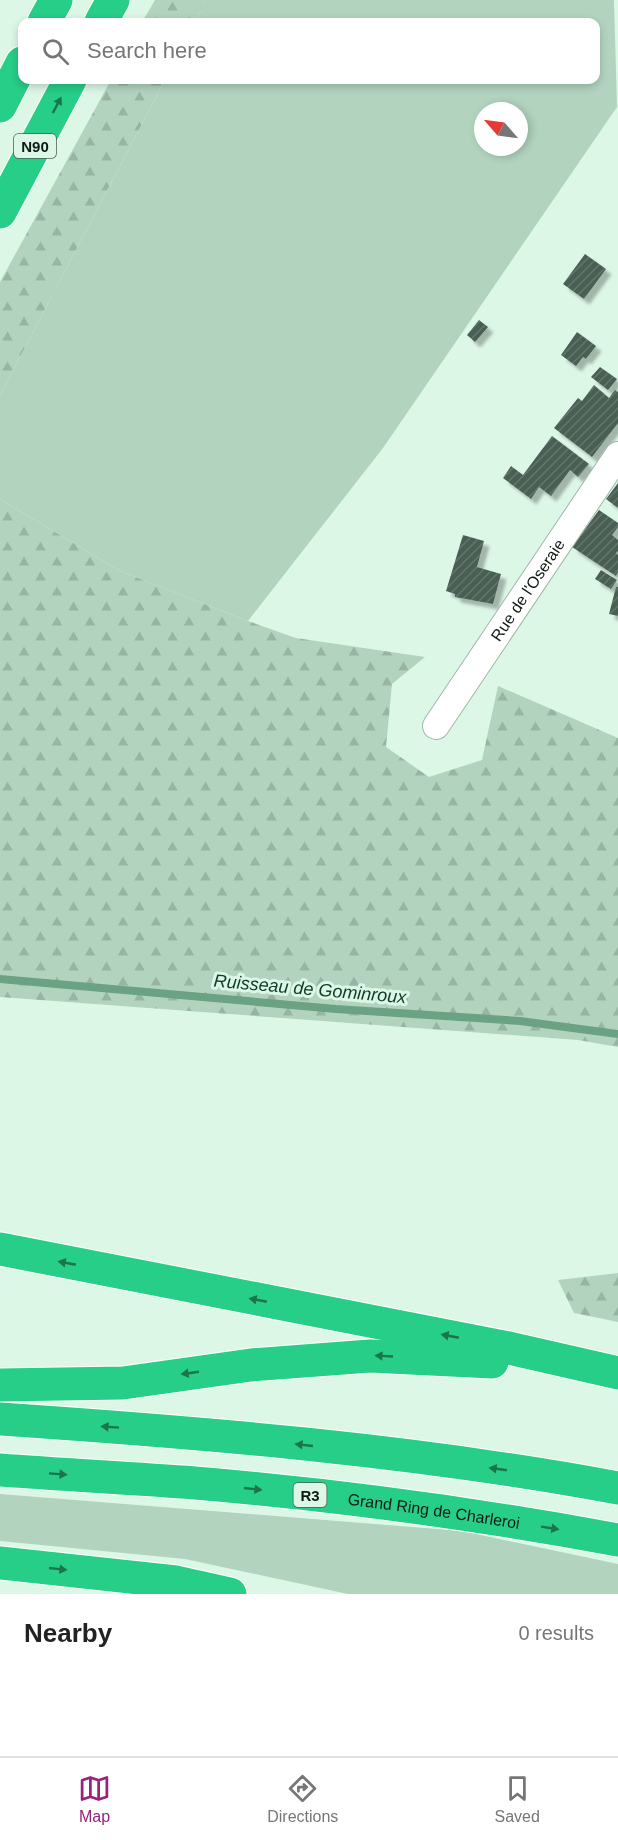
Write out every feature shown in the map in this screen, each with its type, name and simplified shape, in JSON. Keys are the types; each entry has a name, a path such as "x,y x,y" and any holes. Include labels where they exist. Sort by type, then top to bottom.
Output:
{"highway":[{"path":"46,18 56,0"},
{"path":"103,18 113,0"},
{"path":"0,106 18,71"},
{"name":"N90","path":"0,212 68,84"},
{"path":"0,1249 509,1348 604,1370"},
{"path":"0,1385 123,1383 251,1365 370,1356 604,1370"},
{"path":"0,1419 214,1435 391,1455 565,1478 618,1488"},
{"name":"Grand Ring de Charleroi","path":"0,1470 195,1483 375,1502 618,1540"},
{"path":"0,1563 176,1581 230,1594"}],"street":[{"name":"Rue de l'Oseraie","path":"436,726 618,455"}],"green space":[{"path":"155,0 206,0 197,18 144,18"},
{"path":"206,0 614,0 617,107 383,448 248,621 120,571 0,499 0,395 163,84 600,84 600,18 197,18"},
{"path":"109,84 163,84 0,395 0,282"},
{"path":"0,499 120,571 248,621 296,638 425,657 392,684 386,747 429,777 482,760 498,686 618,738 618,1047 578,1040 0,997"},
{"path":"618,1273 618,1322 574,1313 558,1280"},
{"path":"0,1494 462,1531 618,1564 618,1594 348,1594 185,1559 0,1541"}],"building":[{"path":"585,254 606,269 584,299 563,284"},
{"path":"479,320 488,327 475,342 467,335"},
{"path":"577,332 596,346 586,359 583,357 576,366 561,355"},
{"path":"600,367 617,379 608,390 591,377"},
{"path":"594,385 609,398 615,390 618,392 618,423 592,457 554,428 578,398 582,401"},
{"path":"552,436 589,464 578,477 570,470 551,496 539,487 531,499 503,478 511,466 523,475"},
{"path":"618,483 618,508 606,499"},
{"path":"599,510 618,523 612,535 618,540 616,576 572,547"},
{"path":"463,535 484,541 477,567 501,574 493,604 455,597 455,594 446,591"},
{"path":"601,570 617,580 611,589 595,579"},
{"path":"616,587 618,587 618,616 609,614"}],"waterway":[{"name":"Ruisseau de Gominroux","path":"0,979 336,1009 520,1021 618,1034"}]}
